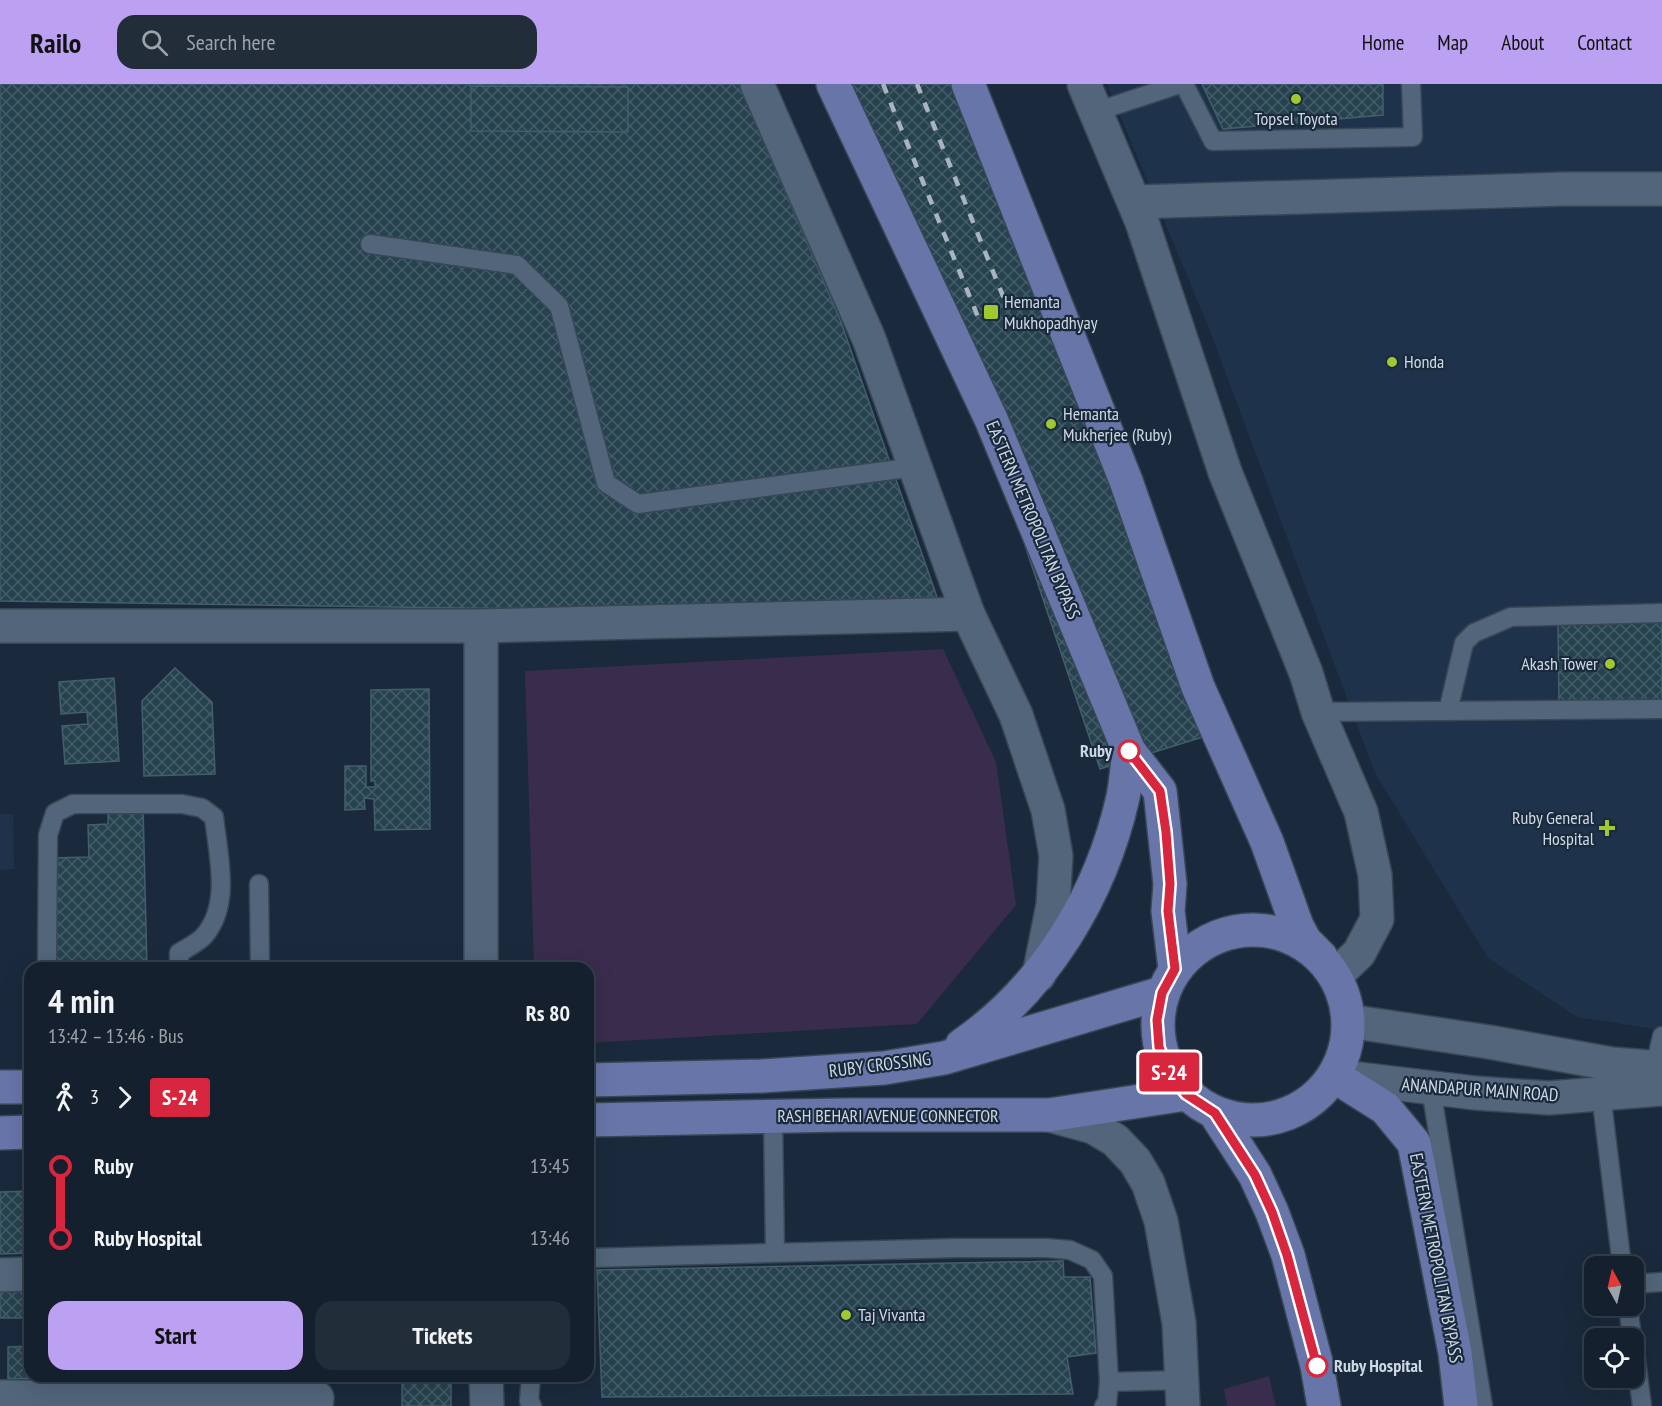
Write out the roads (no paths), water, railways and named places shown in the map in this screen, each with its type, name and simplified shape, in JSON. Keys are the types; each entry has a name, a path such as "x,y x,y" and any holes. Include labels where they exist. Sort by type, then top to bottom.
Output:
{"main road":[{"name":"EASTERN METROPOLITAN BYPASS","path":"833,84 991,419 1129,751 1160,791 1170,884 1168,981"},
{"path":"968,84 1126,481 1198,687 1267,842 1297,926 1305,941 1328,966 1345,998 1348,1021 1346,1045 1334,1076 1306,1104 1285,1115 1262,1120 1238,1119 1215,1113 1186,1094 1169,1073 1159,1047 1157,1020 1168,981"},
{"path":"944,1058 989,1026 1014,1004 1039,975 1062,942 1098,872 1113,830 1123,796 1129,751"},
{"name":"RUBY CROSSING","path":"594,1080 762,1076 873,1069 944,1058 1168,981 1194,949 1218,936 1245,929 1272,931 1298,941 1328,966"},
{"name":"EASTERN METROPOLITAN BYPASS","path":"1334,1076 1385,1108 1414,1143 1455,1353 1461,1406"},
{"path":"0,1087 24,1087"},
{"name":"RASH BEHARI AVENUE CONNECTOR","path":"594,1120 1049,1115 1186,1094"},
{"path":"1215,1113 1255,1175 1272,1212 1293,1277 1317,1366 1324,1406"},
{"path":"0,1133 24,1132"}],"street":[{"path":"757,84 869,339 968,614 1016,715 1048,810 1056,855 1053,905 1039,975"},
{"path":"1090,98 1134,202 1225,472 1306,673 1318,712 1361,812 1375,875 1377,919 1359,953 1328,966"},
{"path":"1134,202 1564,189 1662,189"},
{"path":"0,626 481,626 968,614"},
{"path":"481,626 481,962"},
{"path":"1348,1021 1489,1042 1660,1075"},
{"name":"ANANDAPUR MAIN ROAD","path":"1334,1076 1431,1089 1550,1098 1601,1094 1660,1075"},
{"path":"1049,1115 1094,1127 1115,1140 1135,1161 1148,1183 1161,1221 1179,1323 1182,1393"},
{"path":"0,1275 24,1274"},
{"path":"486,1382 487,1406"},
{"path":"0,1397 102,1386 209,1386 316,1398 316,1406"}],"lane":[{"path":"1090,98 1182,84 1213,141 1413,137 1411,84"},
{"path":"370,244 517,265 559,306 606,483 638,504 915,467"},
{"path":"1448,711 1464,644 1474,633 1511,617 1662,613"},
{"path":"1318,712 1662,709"},
{"path":"47,962 48,835 55,813 73,804 182,804 202,808 214,818 221,885 218,912 203,937 179,953 179,962"},
{"path":"259,884 260,962"},
{"path":"1660,1075 1662,1036"},
{"path":"1431,1089 1483,1406"},
{"path":"1601,1094 1621,1256"},
{"path":"772,1117 775,1252"},
{"path":"594,1258 775,1252 1046,1248 1070,1250 1092,1260 1102,1276 1109,1382 1107,1404 1104,1406"},
{"path":"1644,1283 1662,1282"},
{"path":"531,1382 532,1406"},
{"path":"1109,1382 1182,1393"},
{"path":"1640,1388 1642,1406"}],"railway":[{"path":"883,84 978,317"},
{"path":"917,84 1007,306"}],"place":[{"name":"Topsel Toyota","path":"1296,99"},
{"name":"Hemanta Mukhopadhyay","path":"991,312"},
{"name":"Honda","path":"1392,362"},
{"name":"Hemanta Mukherjee (Ruby)","path":"1051,424"},
{"name":"Akash Tower","path":"1610,664"},
{"name":"Ruby","path":"1129,751"},
{"name":"Ruby General Hospital","path":"1607,828"},
{"name":"Taj Vivanta","path":"846,1315"},
{"name":"Ruby Hospital","path":"1317,1366"}]}
